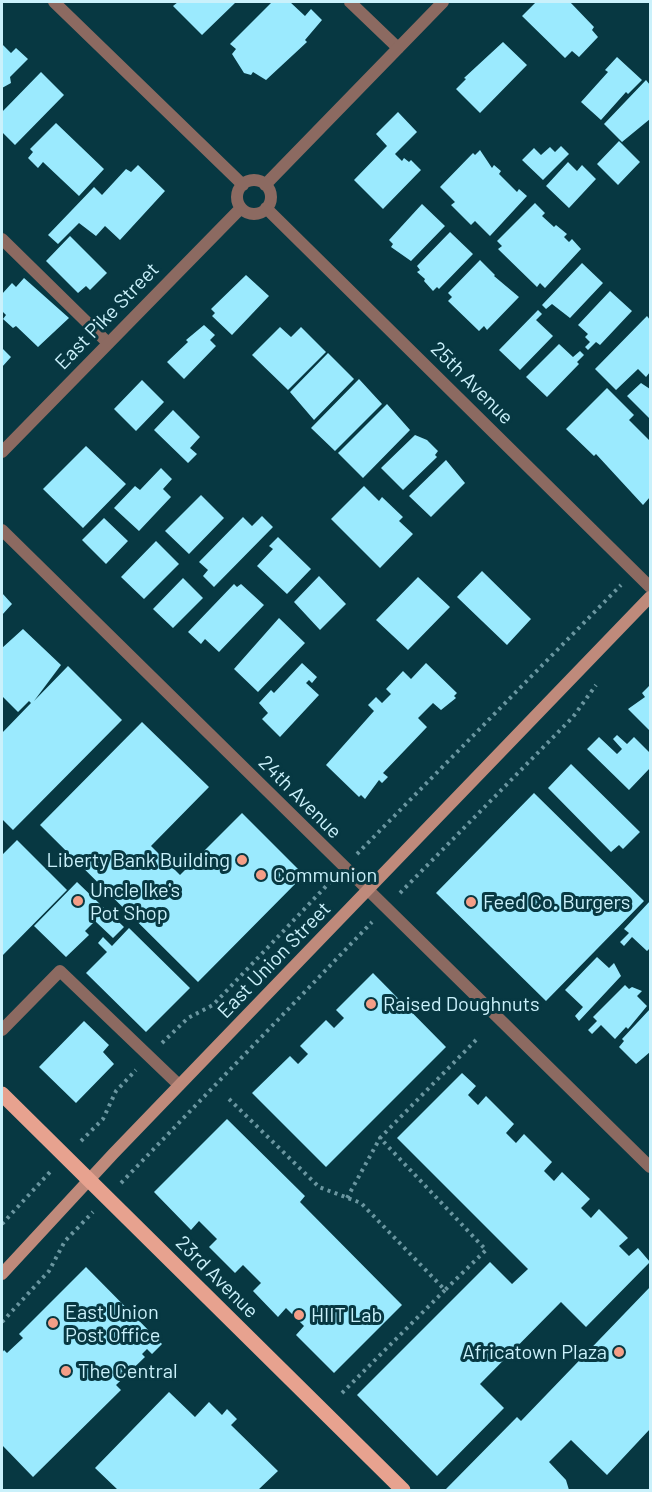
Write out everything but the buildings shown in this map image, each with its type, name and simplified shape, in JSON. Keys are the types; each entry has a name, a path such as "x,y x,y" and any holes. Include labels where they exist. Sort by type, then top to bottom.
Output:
{"main road":[{"name":"East Union Street","path":"2,1274 179,1085 651,597"},
{"name":"23rd Avenue","path":"2,1094 403,1491"}],"street":[{"path":"54,2 243,185"},
{"path":"350,2 398,48"},
{"path":"266,185 443,2"},
{"path":"252,181 266,185 271,197 266,208 254,214 241,208 237,197 243,185 252,181"},
{"name":"East Pike Street","path":"2,452 241,208"},
{"name":"25th Avenue","path":"266,208 651,587"},
{"path":"2,239 108,343"},
{"name":"24th Avenue","path":"2,530 367,891 651,1167"},
{"path":"2,1030 60,971 179,1085"}],"path":[{"path":"366,845 613,593"},
{"path":"406,885 573,717 600,679"},
{"path":"161,1044 188,1018 213,1005 322,890"},
{"path":"131,1172 363,931"},
{"path":"347,1198 380,1138 476,1040"},
{"path":"90,1132 103,1119 114,1095 121,1086"},
{"path":"229,1099 319,1187 362,1203 445,1290"},
{"path":"342,1394 486,1250 380,1138"},
{"path":"2,1224 33,1190"},
{"path":"2,1322 50,1271 60,1248 75,1231"}],"place":[{"name":"Liberty Bank Building","path":"242,860"},
{"name":"Communion","path":"261,875"},
{"name":"Uncle Ike's Pot Shop","path":"78,901"},
{"name":"Feed Co. Burgers","path":"471,902"},
{"name":"Raised Doughnuts","path":"371,1004"},
{"name":"HIIT Lab","path":"299,1315"},
{"name":"East Union Post Office","path":"53,1323"},
{"name":"Africatown Plaza","path":"619,1352"},
{"name":"The Central","path":"66,1371"}]}
